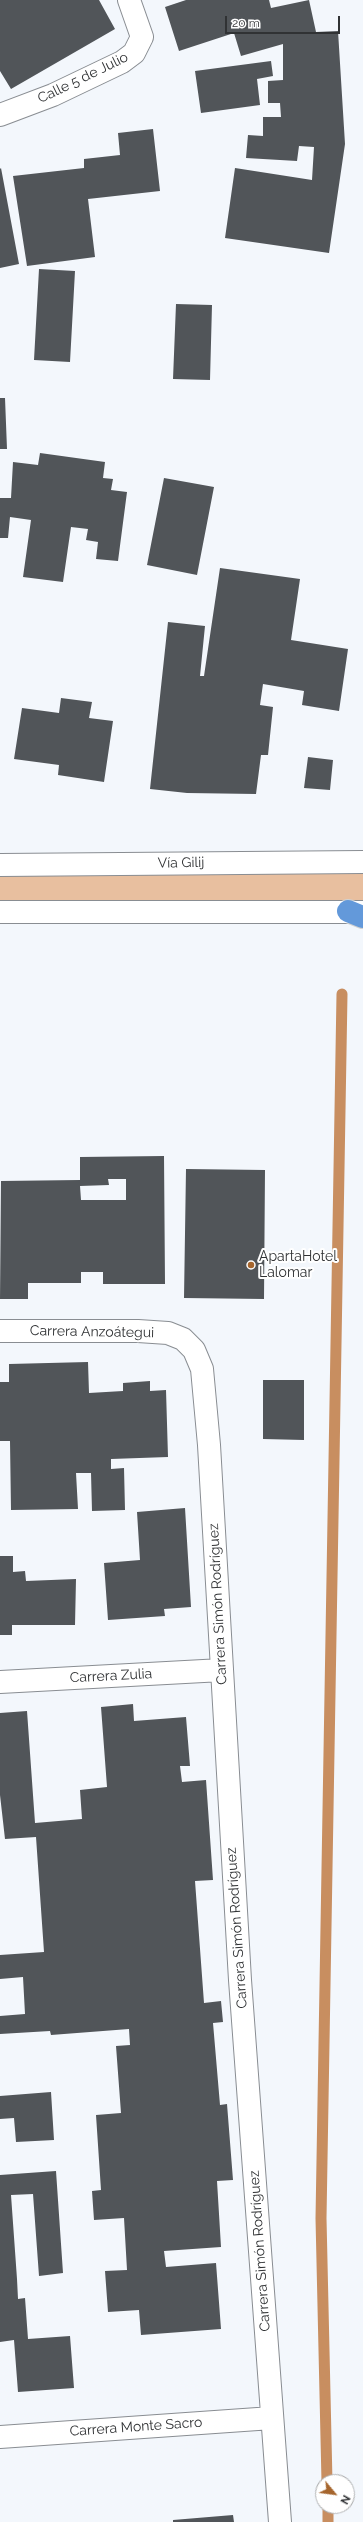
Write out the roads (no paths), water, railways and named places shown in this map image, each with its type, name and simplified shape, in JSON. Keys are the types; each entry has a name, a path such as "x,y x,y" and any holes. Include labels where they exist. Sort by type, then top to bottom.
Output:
{"street":[{"name":"Calle 5 de Julio","path":"0,115 53,95 122,62 134,53 142,37 129,0"},
{"name":"Vía Gilij","path":"0,865 363,862"},
{"path":"0,912 358,913"},
{"name":"Carrera Anzoátegui","path":"0,1331 138,1331 168,1333 183,1339"},
{"name":"Carrera Simón Rodríguez","path":"183,1339 194,1350 202,1369 209,1445 240,1980 280,2522"},
{"name":"Carrera Zulia","path":"0,1682 222,1670"},
{"name":"Carrera Monte Sacro","path":"0,2437 272,2418"}],"waterway":[{"path":"327,2474 321,2218 342,994"},
{"path":"328,2514 328,2522"}],"place":[{"name":"ApartaHotel Lalomar","path":"251,1265"}]}
